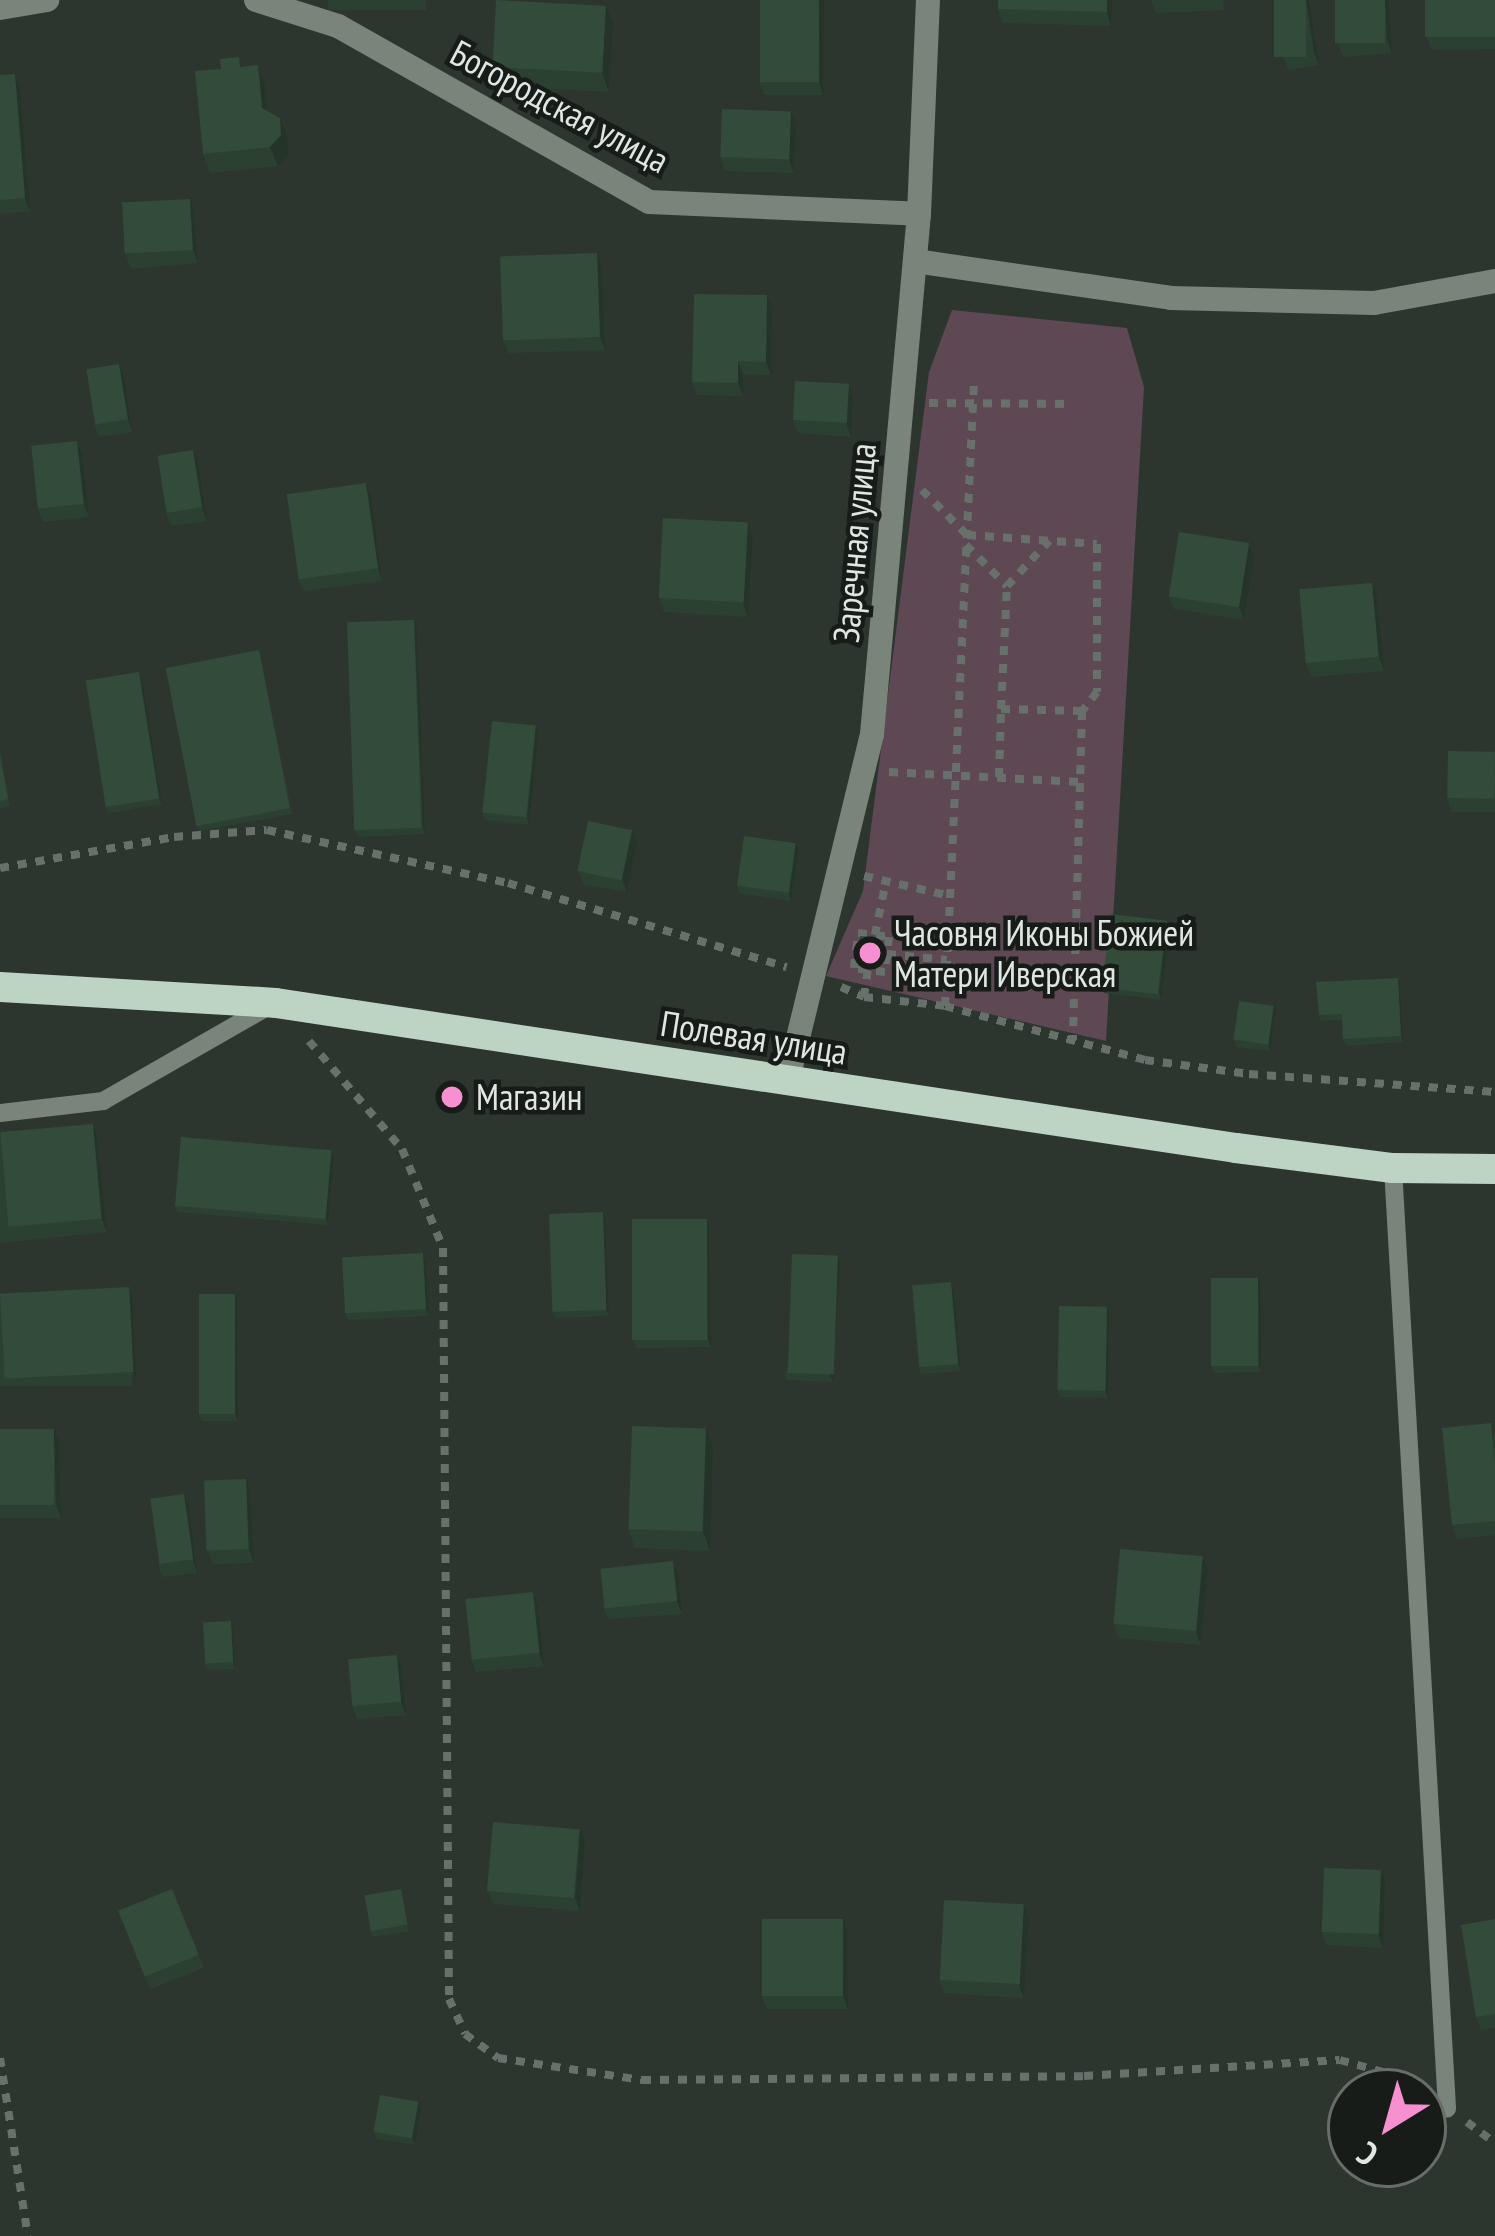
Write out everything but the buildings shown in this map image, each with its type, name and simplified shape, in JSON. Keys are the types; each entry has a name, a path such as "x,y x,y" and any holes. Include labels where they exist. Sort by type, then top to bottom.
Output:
{"main road":[{"name":"Полевая улица","path":"0,987 276,1003 416,1020 787,1083 1393,1168 1495,1168"}],"street":[{"path":"0,8 47,0"},
{"name":"Богородская улица","path":"256,0 338,26 649,202 919,214"},
{"name":"Заречная улица","path":"787,1083 872,734 919,214 928,0"},
{"path":"915,261 1171,298 1374,303 1495,280"}],"lane":[{"path":"0,1114 103,1101 276,1003"},
{"path":"1393,1168 1445,2068"}],"path":[{"path":"945,1006 974,381"},
{"path":"904,403 1071,404"},
{"path":"897,466 1007,586"},
{"path":"966,540 1097,544 1096,692 1082,711 1073,1040"},
{"path":"999,778 1007,586 1050,541"},
{"path":"1001,709 1082,711"},
{"path":"863,771 1080,782"},
{"path":"0,868 173,837 267,830 508,883 814,976 864,997 945,1006 1145,1060 1250,1074 1495,1092"},
{"path":"839,871 950,896"},
{"path":"875,935 886,881"},
{"path":"858,933 889,937 887,954 885,972 854,968 858,933"},
{"path":"887,954 947,960"},
{"path":"864,997 868,970"},
{"path":"276,1003 402,1149 442,1247 449,1999 465,2034 498,2058 642,2080 1084,2076 1340,2060 1376,2068"},
{"path":"0,2058 28,2236"},
{"path":"1447,2108 1495,2143"}],"shaded area":[{"path":"952,310 1127,328 1144,387 1106,1041 826,976 863,891 929,372"}],"place":[{"name":"Часовня Иконы Божией Матери Иверская","path":"870,953"},
{"name":"Магазин","path":"452,1097"}]}
